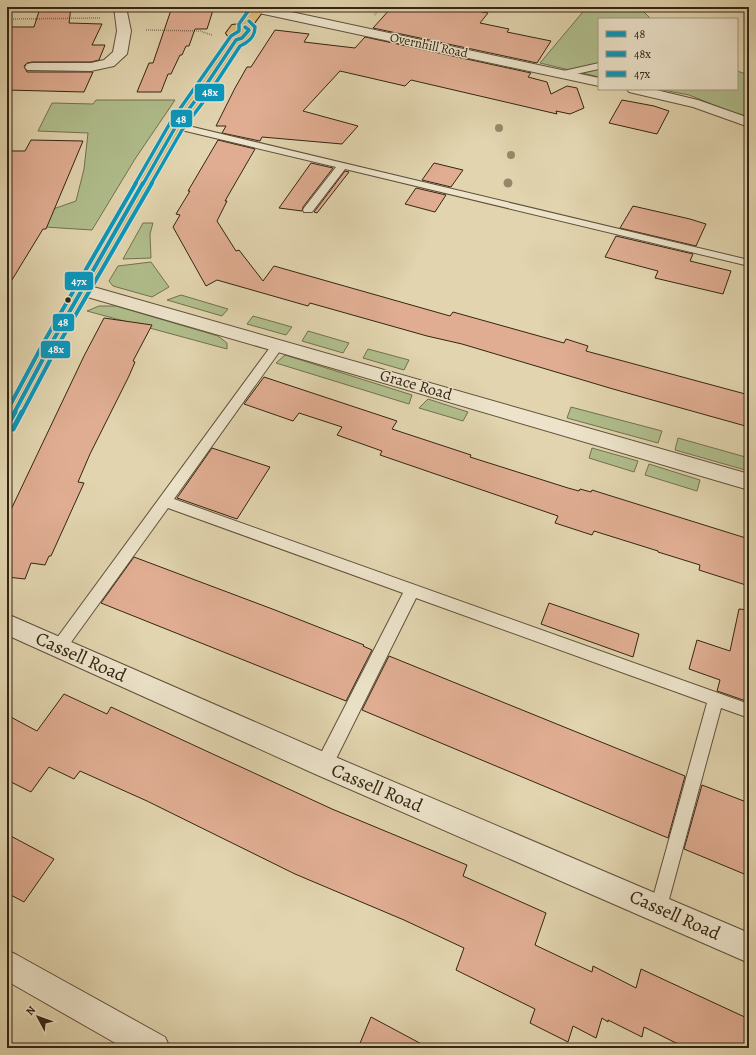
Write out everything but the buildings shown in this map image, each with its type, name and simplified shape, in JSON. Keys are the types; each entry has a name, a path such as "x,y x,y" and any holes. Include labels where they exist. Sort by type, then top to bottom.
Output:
{"main road":[{"path":"7,426 51,344 176,126 198,97 259,8"}],"street":[{"name":"Overnhill Road","path":"259,8 598,82"},
{"path":"32,67 91,67 109,63 120,54 122,19"},
{"path":"638,90 698,104 749,123"},
{"name":"Grace Road","path":"83,290 120,299 749,482"},
{"name":"Cassell Road","path":"7,624 324,765 749,948"},
{"path":"7,964 154,1048"}],"lane":[{"path":"562,74 598,66"},
{"path":"176,126 749,263"},
{"path":"308,210 342,166"},
{"path":"60,647 278,345"},
{"path":"164,501 749,711"},
{"path":"324,765 412,590"},
{"path":"659,908 716,699"}],"path":[{"path":"7,19 122,19 200,31 214,35"}],"green space":[{"path":"587,7 639,7 650,18 598,18 598,77 540,63"},
{"path":"738,71 749,75 749,117 729,111 689,95 663,90 738,90"},
{"path":"96,100 175,100 135,159 92,230 45,227 53,209 76,201 84,169 88,133 38,131 52,103 93,104"},
{"path":"143,223 153,223 150,234 151,258 123,259"},
{"path":"151,262 169,287 152,297 113,286 109,281 118,266"},
{"path":"181,295 228,309 222,316 167,300"},
{"path":"99,306 116,306 218,336 227,343 227,349 87,311"},
{"path":"253,316 292,327 286,335 247,324"},
{"path":"308,331 349,343 343,353 302,341"},
{"path":"368,349 409,360 404,370 363,358"},
{"path":"285,355 412,395 409,404 276,363"},
{"path":"428,399 468,412 463,421 419,408"},
{"path":"571,407 662,431 658,443 567,418"},
{"path":"678,438 749,458 749,471 675,450"},
{"path":"592,448 638,461 634,472 589,458"},
{"path":"649,464 700,480 697,491 645,475"}],"transit line":[{"name":"47x","path":"7,411 45,340 170,123 231,36 239,31 239,24 251,7"},
{"name":"48x","path":"13,429 57,347 182,130 204,101 240,46 249,41 255,33 255,27 249,21"},
{"name":"48","path":"7,426 51,344 176,126 198,97 236,40 242,38 249,30 245,27"}]}
